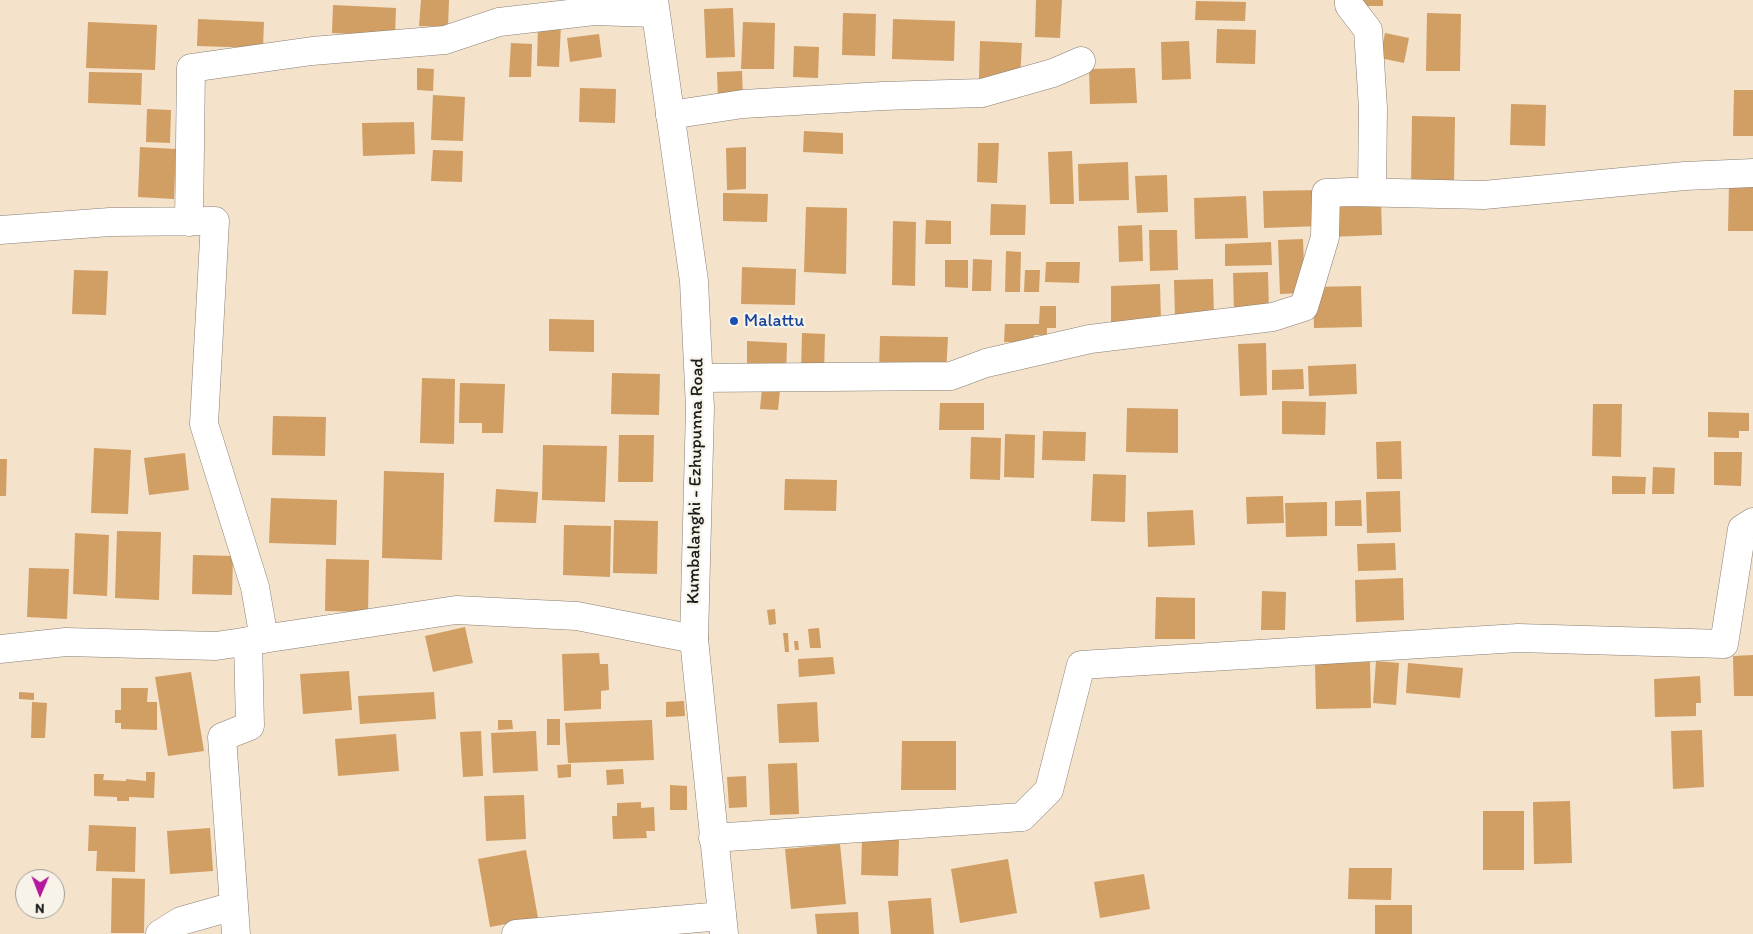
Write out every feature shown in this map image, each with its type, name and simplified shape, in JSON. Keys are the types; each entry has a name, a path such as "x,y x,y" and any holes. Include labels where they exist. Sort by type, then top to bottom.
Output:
{"street":[{"path":"1349,0 1349,5 1368,30 1373,108 1372,192"},
{"path":"189,222 191,68 312,51 445,40 499,22 655,7"},
{"name":"Kumbalanghi - Ezhupunna Road","path":"655,7 694,281 700,408 694,639 723,925"},
{"path":"670,115 743,104 883,96 982,93 1053,73 1081,61"},
{"path":"699,378 951,376 986,363 1090,338 1273,317 1304,307 1325,237 1326,193 1372,192 1484,195 1686,176 1753,173"},
{"path":"0,230 110,222 215,221 204,424 255,587 256,640 250,726 222,737 236,934"},
{"path":"713,838 1022,817 1049,790 1082,665 1518,638 1724,644 1742,529 1753,522"},
{"path":"0,649 66,642 216,646 456,610 577,616 694,639"},
{"path":"160,934 181,921 234,906"},
{"path":"516,934 723,925"}],"building":[{"path":"421,0 449,0 448,27 419,26"},
{"path":"1036,0 1062,0 1060,38 1035,37"},
{"path":"1358,0 1383,0 1383,6 1358,6"},
{"path":"1196,1 1246,2 1245,21 1195,20"},
{"path":"333,5 396,8 395,36 332,33"},
{"path":"733,8 735,57 706,58 704,9"},
{"path":"843,13 876,14 875,56 842,55"},
{"path":"1427,13 1461,14 1460,71 1426,71"},
{"path":"198,19 264,22 263,48 197,46"},
{"path":"893,19 955,21 954,61 892,59"},
{"path":"88,22 157,25 155,70 86,68"},
{"path":"743,22 775,23 774,69 741,69"},
{"path":"538,23 561,24 559,67 537,66"},
{"path":"1217,29 1256,30 1255,64 1216,63"},
{"path":"1385,33 1409,38 1404,63 1380,58"},
{"path":"599,34 602,57 570,62 567,38"},
{"path":"980,41 1022,43 1020,80 979,79"},
{"path":"1189,41 1191,79 1162,80 1161,42"},
{"path":"511,43 532,44 531,77 509,77"},
{"path":"794,46 819,47 818,78 793,77"},
{"path":"417,68 434,69 433,91 417,90"},
{"path":"1135,68 1137,103 1090,104 1089,69"},
{"path":"742,71 743,99 718,100 717,72"},
{"path":"89,72 142,73 141,105 88,103"},
{"path":"580,88 616,89 615,123 579,122"},
{"path":"1734,90 1753,90 1753,136 1733,136"},
{"path":"433,95 465,97 463,141 431,140"},
{"path":"1511,104 1546,105 1545,146 1510,145"},
{"path":"147,109 171,110 170,143 146,142"},
{"path":"1412,116 1455,117 1454,185 1411,184"},
{"path":"414,122 415,154 363,156 362,123"},
{"path":"804,131 843,133 843,154 803,152"},
{"path":"978,143 999,143 997,183 977,182"},
{"path":"140,147 176,149 174,199 138,197"},
{"path":"746,147 746,189 727,190 726,148"},
{"path":"433,150 463,151 462,182 431,181"},
{"path":"1072,151 1074,204 1050,204 1048,152"},
{"path":"1128,162 1129,200 1079,201 1078,164"},
{"path":"1167,175 1168,212 1137,213 1135,176"},
{"path":"1729,184 1753,184 1753,231 1728,231"},
{"path":"1320,190 1321,226 1264,228 1263,191"},
{"path":"723,193 768,194 767,222 723,221"},
{"path":"1246,196 1248,238 1195,239 1194,198"},
{"path":"1381,200 1382,235 1328,237 1328,201"},
{"path":"991,204 1026,205 1025,235 990,235"},
{"path":"806,207 847,208 846,274 804,272"},
{"path":"926,220 951,221 951,244 925,244"},
{"path":"893,221 916,222 915,286 892,285"},
{"path":"1142,225 1143,261 1119,262 1118,226"},
{"path":"1149,230 1177,230 1178,270 1150,271"},
{"path":"1303,239 1305,293 1280,294 1278,240"},
{"path":"1271,242 1272,265 1225,266 1225,244"},
{"path":"1006,251 1021,252 1020,292 1005,292"},
{"path":"973,259 992,260 991,291 972,291"},
{"path":"945,260 968,260 968,288 945,287"},
{"path":"1046,262 1080,262 1079,283 1045,282"},
{"path":"742,267 796,269 795,305 741,304"},
{"path":"74,270 108,271 106,315 72,314"},
{"path":"1025,270 1040,270 1039,292 1024,292"},
{"path":"1268,272 1269,313 1234,314 1233,273"},
{"path":"1213,279 1214,317 1175,319 1174,280"},
{"path":"1160,284 1161,321 1111,322 1111,286"},
{"path":"1361,286 1362,327 1314,328 1313,287"},
{"path":"1040,306 1056,306 1056,328 1047,328 1047,335 1034,335 1034,342 1004,342 1005,324 1039,324"},
{"path":"549,319 594,320 594,352 549,351"},
{"path":"802,333 825,334 824,374 801,373"},
{"path":"880,336 948,337 946,373 879,372"},
{"path":"747,341 787,343 786,377 747,375"},
{"path":"1266,343 1267,395 1240,396 1238,344"},
{"path":"1356,364 1357,394 1309,396 1308,366"},
{"path":"1303,369 1304,389 1272,390 1272,370"},
{"path":"612,373 660,374 659,415 611,414"},
{"path":"422,378 455,379 454,444 420,443"},
{"path":"763,378 781,380 778,410 760,409"},
{"path":"460,383 505,384 503,433 482,433 482,423 459,423"},
{"path":"1282,401 1326,402 1325,435 1282,434"},
{"path":"940,403 984,403 984,430 939,430"},
{"path":"1593,404 1622,404 1621,457 1592,456"},
{"path":"1127,408 1178,409 1178,453 1126,452"},
{"path":"1708,412 1749,413 1749,431 1739,431 1739,438 1708,437"},
{"path":"273,416 326,417 325,456 272,455"},
{"path":"1043,431 1086,432 1085,461 1042,460"},
{"path":"1005,434 1035,435 1034,478 1004,477"},
{"path":"619,435 654,435 653,482 618,482"},
{"path":"971,437 1001,438 1000,480 970,479"},
{"path":"1401,441 1402,479 1377,479 1376,442"},
{"path":"543,445 607,446 605,502 542,500"},
{"path":"94,448 131,450 128,514 91,513"},
{"path":"1714,452 1742,452 1741,486 1714,485"},
{"path":"185,453 189,490 149,495 144,458"},
{"path":"0,459 7,459 6,496 0,496"},
{"path":"1653,467 1675,468 1674,494 1652,494"},
{"path":"384,471 444,473 442,560 382,558"},
{"path":"1093,474 1126,475 1125,522 1091,521"},
{"path":"1612,476 1646,477 1645,494 1612,494"},
{"path":"785,479 837,480 836,511 784,510"},
{"path":"496,489 538,492 536,523 494,522"},
{"path":"1400,491 1401,532 1367,533 1366,492"},
{"path":"1283,496 1284,523 1247,524 1246,497"},
{"path":"271,498 337,500 336,545 269,543"},
{"path":"1361,500 1362,526 1335,526 1335,501"},
{"path":"1327,502 1327,536 1286,537 1285,503"},
{"path":"1193,510 1195,545 1148,547 1147,512"},
{"path":"614,520 658,521 657,574 613,573"},
{"path":"564,525 611,526 610,577 563,575"},
{"path":"117,531 161,532 159,600 115,598"},
{"path":"75,533 109,535 107,596 73,594"},
{"path":"1395,543 1396,570 1358,571 1357,544"},
{"path":"193,555 233,556 232,595 192,594"},
{"path":"326,559 369,560 368,612 325,611"},
{"path":"29,568 69,569 67,619 27,617"},
{"path":"1403,578 1404,620 1356,622 1355,580"},
{"path":"1262,591 1286,592 1285,630 1261,630"},
{"path":"1156,597 1195,598 1195,639 1155,639"},
{"path":"775,609 776,624 769,625 767,610"},
{"path":"465,627 473,663 433,672 425,636"},
{"path":"819,628 821,648 810,648 808,629"},
{"path":"783,633 788,633 789,652 785,652"},
{"path":"794,641 798,641 799,650 795,650"},
{"path":"599,653 600,664 608,664 609,690 601,691 601,709 564,711 562,654"},
{"path":"1753,655 1753,696 1734,696 1733,656"},
{"path":"833,657 835,674 799,677 798,659"},
{"path":"1376,661 1399,663 1396,705 1373,703"},
{"path":"1370,662 1371,708 1316,709 1315,663"},
{"path":"1408,663 1463,668 1460,698 1406,693"},
{"path":"349,671 352,710 303,714 300,674"},
{"path":"191,672 204,751 168,756 155,677"},
{"path":"1700,676 1701,703 1696,703 1696,716 1655,717 1654,679"},
{"path":"121,688 148,688 147,702 157,702 157,730 121,729 121,723 115,723 115,710 121,710"},
{"path":"19,692 34,693 34,700 19,699"},
{"path":"434,692 436,719 360,724 358,696"},
{"path":"684,701 685,716 666,717 666,702"},
{"path":"32,702 47,703 45,738 31,738"},
{"path":"817,702 819,742 779,743 777,704"},
{"path":"547,719 560,719 560,745 547,745"},
{"path":"498,720 512,720 513,729 498,730"},
{"path":"652,720 654,760 568,763 565,723"},
{"path":"1702,730 1704,787 1673,789 1671,731"},
{"path":"481,731 483,776 463,777 460,732"},
{"path":"536,731 538,771 493,773 491,733"},
{"path":"396,734 399,771 338,776 335,739"},
{"path":"902,741 956,741 956,790 901,790"},
{"path":"797,763 799,814 770,815 768,764"},
{"path":"571,764 571,777 558,778 557,765"},
{"path":"623,769 624,784 607,785 606,770"},
{"path":"146,772 155,772 154,798 129,797 129,801 117,801 117,797 94,796 94,774 104,774 103,780 126,781 126,779 146,781"},
{"path":"746,776 747,807 729,808 727,777"},
{"path":"670,785 687,786 687,810 670,810"},
{"path":"524,795 526,839 486,841 484,796"},
{"path":"1570,801 1572,863 1534,864 1533,802"},
{"path":"641,802 641,808 654,807 655,831 646,831 647,838 613,839 612,816 617,816 617,803"},
{"path":"1483,811 1524,811 1524,870 1483,870"},
{"path":"89,825 136,827 135,872 96,871 97,851 88,851"},
{"path":"210,828 213,871 170,874 167,831"},
{"path":"862,839 899,839 898,876 861,875"},
{"path":"840,844 846,904 791,909 785,849"},
{"path":"526,850 538,918 490,927 478,859"},
{"path":"1008,859 1017,913 960,923 951,869"},
{"path":"1349,868 1392,868 1391,900 1348,899"},
{"path":"1144,874 1150,909 1100,918 1094,882"},
{"path":"112,878 145,879 144,933 111,933"},
{"path":"931,898 934,934 891,934 888,901"},
{"path":"1375,905 1412,905 1412,934 1375,934"},
{"path":"858,912 859,934 817,934 815,914"}],"place":[{"name":"Malattu","path":"734,321"}]}
